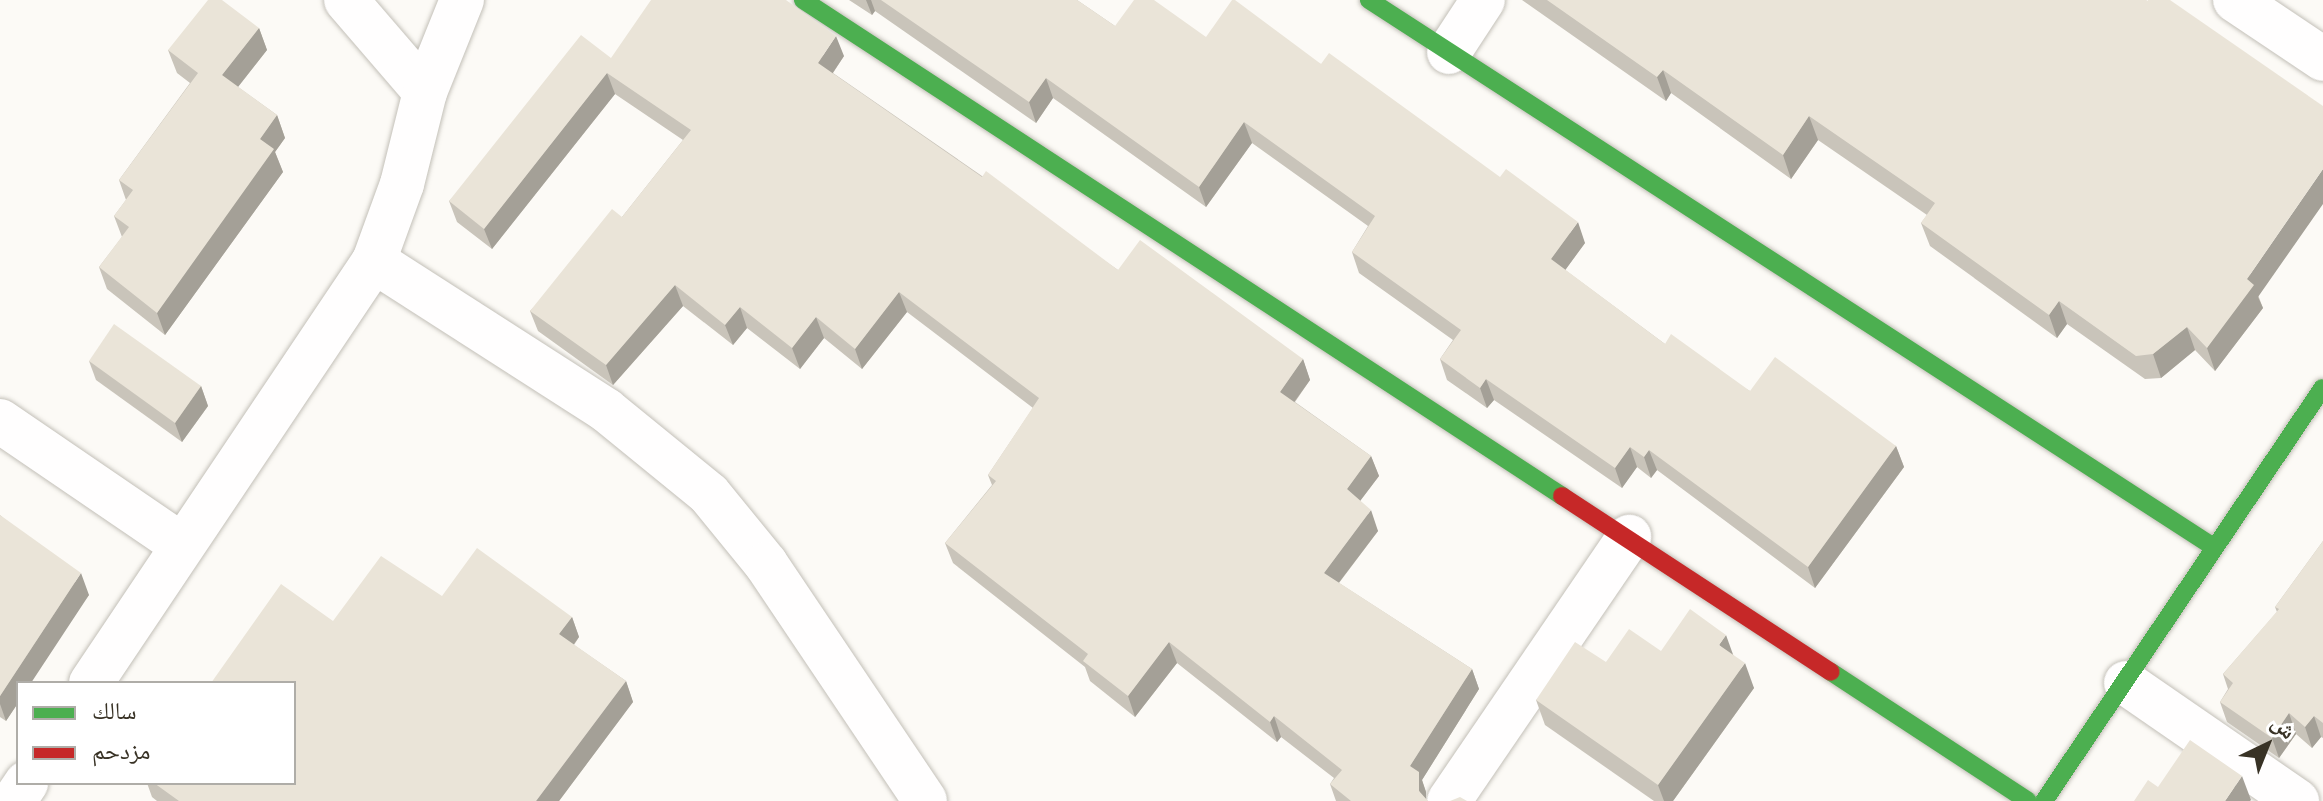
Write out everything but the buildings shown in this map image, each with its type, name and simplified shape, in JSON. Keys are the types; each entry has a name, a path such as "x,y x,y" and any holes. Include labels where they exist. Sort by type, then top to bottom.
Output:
{"street":[{"path":"346,0 425,92"},
{"path":"92,681 180,544 374,261 402,184 425,92 462,0"},
{"path":"803,0 1629,537 2028,801"},
{"path":"1369,0 2212,546"},
{"path":"1449,52 1483,0"},
{"path":"2235,0 2323,59"},
{"path":"374,261 606,410 709,494 766,564 925,801"},
{"path":"2044,801 2126,683 2212,546 2323,388"},
{"path":"0,421 180,544"},
{"path":"1449,801 1629,537"},
{"path":"2126,683 2297,801"}],"traffic: fast":[{"path":"803,0 1562,496"},
{"path":"1369,0 2212,546"},
{"path":"2044,801 2323,388"},
{"path":"1831,672 2028,801"}],"traffic: jam":[{"path":"1562,496 1831,672"}]}
